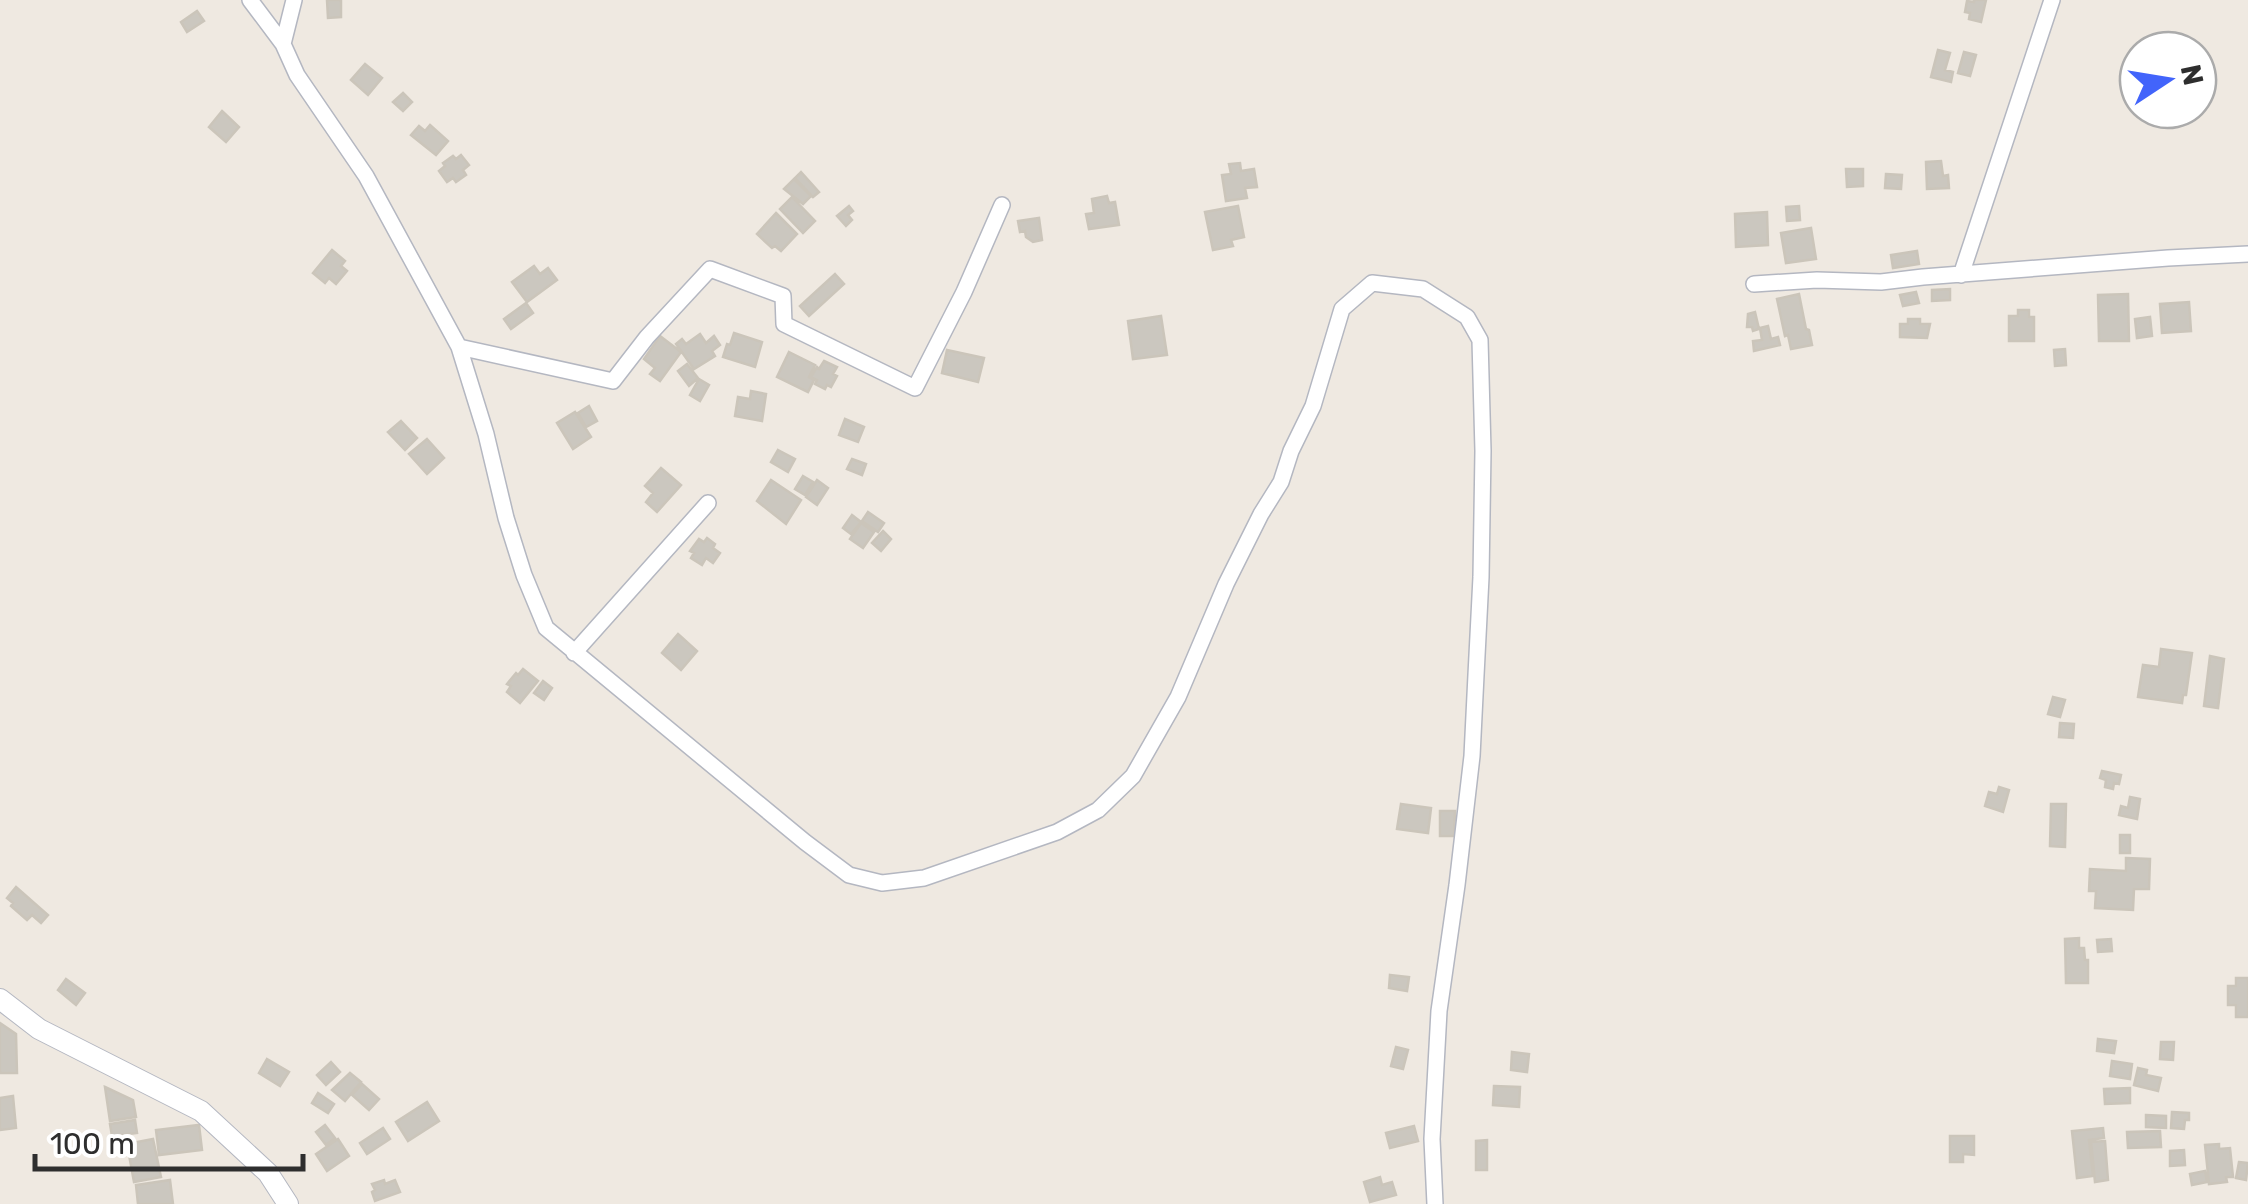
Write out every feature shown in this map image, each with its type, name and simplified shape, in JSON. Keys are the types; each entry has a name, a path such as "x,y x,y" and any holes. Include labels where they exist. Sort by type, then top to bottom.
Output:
{"street":[{"path":"250,0 366,176 459,347 506,518 546,628 804,842 850,875 882,883 924,878 1057,832 1098,810 1132,776 1178,696 1226,584 1281,482 1313,406 1342,309 1372,283 1423,288 1467,317 1480,340 1481,577 1472,756 1438,1011 1432,1139 1436,1204"},
{"path":"282,44 294,0"},
{"path":"1961,274 2052,0"},
{"path":"459,347 613,381 647,337 710,269 783,296 784,324 915,388 964,292 1002,205"},
{"path":"1754,284 1817,280 1881,282 2248,254"},
{"path":"574,654 708,503"},
{"path":"0,999 39,1029 200,1112 268,1174 288,1204"}],"building":[{"path":"327,0 341,0 341,17 328,18"},
{"path":"1986,0 1981,22 1969,19 1970,13 1965,12 1967,1"},
{"path":"197,11 204,21 187,32 181,22"},
{"path":"1938,50 1950,53 1945,70 1953,72 1951,82 1931,77"},
{"path":"1964,52 1976,55 1970,76 1958,73"},
{"path":"365,64 382,78 368,95 351,80"},
{"path":"403,93 412,102 403,111 393,102"},
{"path":"222,111 239,127 226,142 209,127"},
{"path":"430,125 448,141 436,155 411,135 419,126 425,131"},
{"path":"461,155 469,165 463,170 466,175 456,182 453,178 447,182 439,171 445,166 443,163"},
{"path":"1941,161 1949,188 1927,189 1926,162"},
{"path":"1240,163 1241,171 1254,169 1257,187 1245,188 1247,198 1226,201 1222,175 1231,174 1229,164"},
{"path":"1846,169 1863,169 1863,186 1847,187"},
{"path":"801,172 819,192 813,197 795,178"},
{"path":"1886,174 1902,175 1901,189 1885,188"},
{"path":"794,179 811,196 803,204 784,189"},
{"path":"1107,196 1109,203 1115,202 1119,225 1089,229 1086,214 1094,213 1092,199"},
{"path":"792,197 815,221 803,233 780,209"},
{"path":"849,206 852,220 846,226 837,216"},
{"path":"1238,206 1244,237 1231,240 1233,246 1213,250 1205,212"},
{"path":"1799,206 1800,220 1787,221 1786,207"},
{"path":"1767,212 1768,245 1736,247 1735,214"},
{"path":"776,213 797,234 781,251 757,234"},
{"path":"1039,218 1042,240 1033,242 1025,231 1020,232 1018,221"},
{"path":"1811,228 1816,259 1786,263 1781,233"},
{"path":"332,250 345,261 341,266 347,271 336,284 329,278 325,283 313,273"},
{"path":"1917,251 1919,264 1893,268 1891,255"},
{"path":"534,266 540,274 548,268 557,280 527,302 512,282"},
{"path":"835,274 844,284 809,316 800,306"},
{"path":"1950,289 1950,300 1932,301 1932,290"},
{"path":"1916,292 1919,303 1903,306 1900,295"},
{"path":"1799,294 1812,345 1791,349 1777,299"},
{"path":"2128,294 2129,341 2099,341 2098,295"},
{"path":"2189,302 2191,331 2162,333 2160,304"},
{"path":"526,303 533,313 511,329 504,319"},
{"path":"2018,310 2029,310 2029,317 2034,317 2034,341 2009,341 2009,316 2018,316"},
{"path":"1755,312 1759,329 1753,331 1747,327 1748,314"},
{"path":"1161,316 1167,355 1133,359 1128,321"},
{"path":"2150,317 2152,336 2137,338 2135,319"},
{"path":"1908,319 1930,324 1927,338 1900,337 1900,324 1908,324"},
{"path":"1768,326 1771,339 1778,337 1780,345 1754,351 1753,341 1762,340 1760,328"},
{"path":"734,333 762,342 755,367 723,357"},
{"path":"700,334 706,343 714,336 720,345 712,351 715,356 694,369 676,344 682,339 686,344"},
{"path":"660,336 681,352 660,381 650,374 655,368 644,359"},
{"path":"2065,349 2066,365 2055,366 2054,350"},
{"path":"947,350 984,358 978,382 942,373"},
{"path":"789,352 815,365 808,392 777,377"},
{"path":"824,361 837,367 831,387 827,385 825,389 811,377"},
{"path":"687,364 698,378 689,386 678,371"},
{"path":"699,379 709,385 700,401 690,395"},
{"path":"751,391 766,394 762,421 735,416 738,397 750,399"},
{"path":"589,406 597,421 586,427 578,413"},
{"path":"575,412 591,437 573,449 557,423"},
{"path":"845,419 864,427 858,442 839,435"},
{"path":"401,421 417,438 405,450 388,432"},
{"path":"427,439 444,458 427,474 409,454"},
{"path":"778,450 795,459 788,472 771,462"},
{"path":"852,459 866,464 862,475 847,469"},
{"path":"661,468 681,485 657,512 646,502 653,493 645,486"},
{"path":"803,476 813,482 805,495 795,489"},
{"path":"771,480 801,500 786,524 757,501"},
{"path":"817,480 828,488 817,505 806,497"},
{"path":"868,512 884,523 878,532 862,521"},
{"path":"852,515 861,522 851,534 843,528"},
{"path":"861,523 874,532 863,548 850,539"},
{"path":"883,531 891,539 881,551 872,543"},
{"path":"707,538 720,553 713,563 706,558 702,565 691,558 694,553 690,551 699,539 704,542"},
{"path":"678,634 697,651 681,670 662,653"},
{"path":"2161,649 2192,653 2182,703 2138,697 2143,665 2159,667"},
{"path":"2210,656 2224,659 2218,708 2204,706"},
{"path":"523,669 538,681 520,703 507,692 511,686 507,684"},
{"path":"543,681 552,688 544,700 534,693"},
{"path":"2053,697 2065,700 2060,717 2048,714"},
{"path":"2060,723 2074,724 2073,738 2059,737"},
{"path":"2102,771 2121,775 2119,784 2114,783 2113,789 2105,787 2106,780 2100,778"},
{"path":"1999,787 2009,790 2003,812 1985,806 1989,792 1997,794"},
{"path":"2130,797 2140,799 2137,819 2119,815 2121,806 2128,808"},
{"path":"1401,804 1431,808 1428,833 1397,829"},
{"path":"2051,804 2066,804 2065,847 2050,846"},
{"path":"1440,811 1455,811 1454,836 1440,836"},
{"path":"2120,835 2130,835 2130,853 2120,853"},
{"path":"2126,858 2150,859 2149,889 2134,889 2133,910 2095,908 2096,891 2089,891 2090,869 2126,871"},
{"path":"16,887 48,915 41,923 32,915 27,920 11,906 13,903 7,898"},
{"path":"2079,938 2079,948 2084,948 2088,960 2088,983 2066,983 2065,939"},
{"path":"2111,939 2112,951 2098,952 2097,940"},
{"path":"1390,975 1409,977 1407,991 1389,988"},
{"path":"2236,978 2248,978 2248,1017 2236,1017 2236,1005 2228,1005 2228,986 2236,986"},
{"path":"66,979 85,993 76,1005 58,990"},
{"path":"0,1023 16,1034 17,1073 0,1073"},
{"path":"2098,1039 2116,1041 2114,1053 2097,1051"},
{"path":"2161,1042 2174,1042 2173,1060 2160,1059"},
{"path":"1396,1047 1408,1050 1403,1069 1391,1066"},
{"path":"1512,1052 1529,1054 1527,1072 1511,1070"},
{"path":"267,1059 289,1072 280,1086 259,1073"},
{"path":"2112,1061 2132,1064 2130,1079 2110,1076"},
{"path":"331,1062 340,1072 326,1085 317,1075"},
{"path":"2138,1068 2147,1070 2146,1075 2161,1078 2158,1091 2134,1085"},
{"path":"350,1073 361,1082 345,1101 332,1090"},
{"path":"362,1084 379,1099 369,1110 352,1095"},
{"path":"1494,1086 1520,1087 1519,1107 1493,1105"},
{"path":"105,1087 133,1100 136,1117 110,1121"},
{"path":"2130,1088 2130,1103 2105,1104 2104,1089"},
{"path":"318,1093 334,1104 328,1113 312,1103"},
{"path":"13,1096 16,1128 0,1130 0,1098"},
{"path":"427,1102 439,1121 408,1141 396,1122"},
{"path":"2172,1112 2189,1113 2184,1129 2171,1128"},
{"path":"2146,1115 2166,1116 2166,1128 2146,1127"},
{"path":"135,1120 137,1133 112,1136 110,1124"},
{"path":"199,1125 202,1150 159,1155 156,1130"},
{"path":"325,1125 335,1138 326,1145 316,1132"},
{"path":"1414,1126 1418,1141 1390,1148 1386,1133"},
{"path":"383,1128 390,1139 367,1154 360,1143"},
{"path":"2103,1128 2104,1138 2089,1140 2093,1176 2077,1178 2072,1131"},
{"path":"2160,1131 2161,1147 2128,1148 2127,1132"},
{"path":"1950,1136 1974,1136 1974,1155 1963,1154 1963,1162 1950,1162"},
{"path":"153,1139 161,1177 134,1182 127,1144"},
{"path":"338,1139 349,1156 327,1171 316,1154"},
{"path":"1487,1140 1487,1170 1476,1170 1476,1141"},
{"path":"2105,1141 2108,1180 2095,1182 2091,1142"},
{"path":"2219,1144 2219,1149 2230,1148 2233,1177 2226,1177 2227,1182 2209,1184 2205,1145"},
{"path":"2184,1150 2185,1165 2170,1166 2170,1151"},
{"path":"2239,1162 2248,1163 2246,1180 2236,1178"},
{"path":"2205,1171 2207,1182 2192,1185 2190,1174"},
{"path":"1380,1177 1382,1185 1392,1182 1396,1195 1370,1202 1364,1182"},
{"path":"170,1180 173,1204 138,1204 136,1185"},
{"path":"384,1180 385,1184 395,1180 400,1192 375,1201 372,1184"}]}
